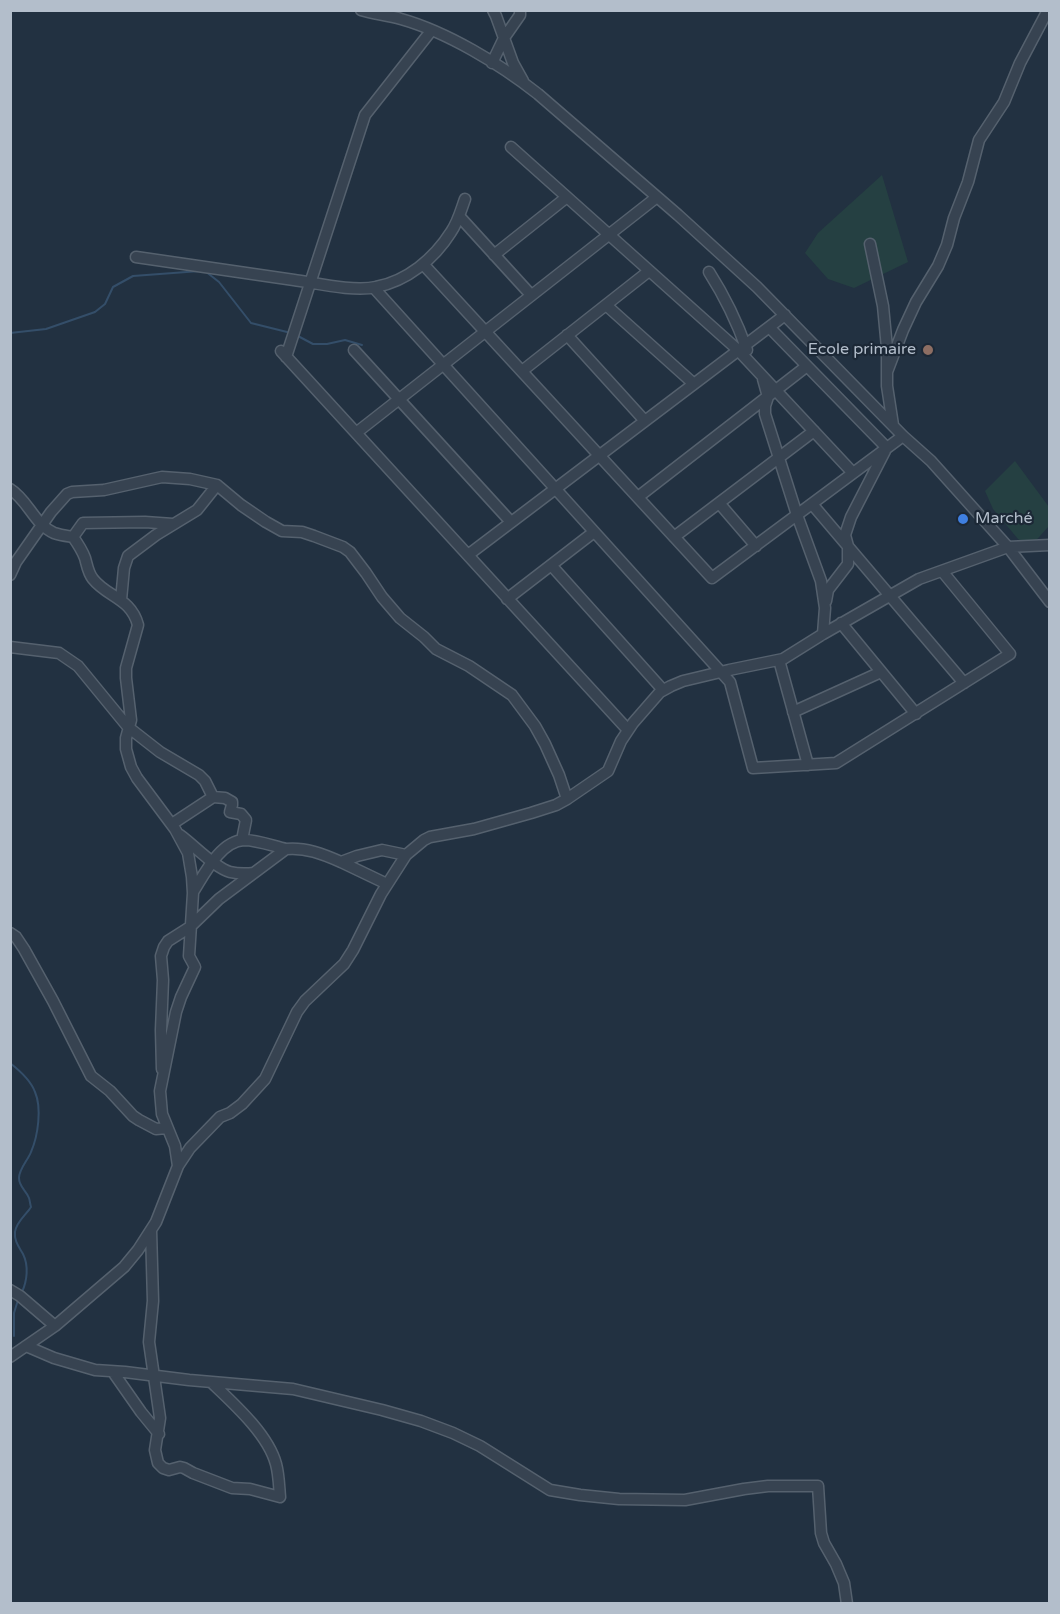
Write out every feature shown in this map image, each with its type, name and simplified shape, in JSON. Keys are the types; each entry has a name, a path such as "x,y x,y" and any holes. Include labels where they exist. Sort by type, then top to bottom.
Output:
{"street":[{"path":"361,10 405,20 477,53 525,84 657,197 757,287 903,436 931,461 1008,547 1050,602"},
{"path":"493,10 513,63 525,84"},
{"path":"492,63 504,38 520,15 520,10"},
{"path":"887,372 903,330 938,266 947,244 968,182 979,140 1004,102 1020,63 1048,10"},
{"path":"431,31 365,115 284,354 628,730"},
{"path":"511,147 649,271 742,348 772,393 814,431 853,473"},
{"path":"494,255 567,197"},
{"path":"356,433 657,197"},
{"path":"136,258 310,282 374,288 394,281 423,264 435,253 452,232 465,199"},
{"path":"459,216 531,296"},
{"path":"823,634 828,590 848,564 848,546 845,535 851,517 892,437 893,425 887,386 887,348 883,306 870,244"},
{"path":"423,264 712,578 903,436"},
{"path":"522,371 649,271"},
{"path":"709,272 725,297 738,325 742,348"},
{"path":"374,288 730,682 753,768 836,763 1010,654 942,571"},
{"path":"606,305 694,384"},
{"path":"468,555 785,315"},
{"path":"769,327 886,448"},
{"path":"567,335 645,421"},
{"path":"354,350 511,522"},
{"path":"638,497 807,366"},
{"path":"772,393 765,406 765,414 821,581 825,608"},
{"path":"675,537 814,431"},
{"path":"10,575 16,562 42,525 61,501 72,492 104,490 162,477 190,478 218,485 241,505 282,531 308,534 350,552 400,618 436,649 470,666 512,695 545,744 567,799"},
{"path":"122,600 124,568 128,556 141,545 197,510 218,485"},
{"path":"10,489 22,498 42,525 56,534 73,537 80,546 93,579 122,600 133,613 138,625 126,668 131,712 126,749 131,767 179,835 188,853 192,877 189,956 195,967 176,1012 160,1098 162,1114 175,1146 178,1166"},
{"path":"719,503 756,546"},
{"path":"812,504 964,683"},
{"path":"73,537 83,523 173,524"},
{"path":"507,599 594,532"},
{"path":"10,1357 55,1326 124,1267 138,1250 156,1222 178,1166 190,1148 220,1117 242,1104 265,1079 297,1012 305,1001 344,964 387,884 406,855 424,840 531,813 567,799 608,771 628,730 663,690 683,681 779,660 919,579 1008,547 1050,545"},
{"path":"551,565 663,690"},
{"path":"841,623 916,714"},
{"path":"10,647 59,653 69,659 78,666 128,727 160,752 199,775 205,781 213,797"},
{"path":"779,660 808,765"},
{"path":"794,712 881,672"},
{"path":"172,824 213,797 229,799 232,805 230,812 241,814 246,820 242,840"},
{"path":"179,835 228,872 254,873"},
{"path":"193,893 212,861 228,846 242,840 286,849 298,848 318,852 387,884"},
{"path":"163,1079 161,956 164,947 168,941 190,927 219,899 286,849"},
{"path":"341,862 382,850 406,855"},
{"path":"10,933 24,949 91,1076 110,1091 133,1116 156,1129 167,1128"},
{"path":"151,1230 153,1301 149,1342 160,1412 159,1434 155,1450 158,1463 169,1470 182,1467 224,1486 250,1489 280,1497 276,1464 269,1448 242,1412 212,1382"},
{"path":"10,1290 55,1326"},
{"path":"26,1346 54,1358 95,1370 293,1389 411,1418 453,1433 480,1446 550,1490 620,1499 685,1500 768,1486 818,1486 821,1533 844,1583 847,1604"},
{"path":"113,1372 159,1434"}],"green space":[{"path":"882,175 908,262 854,288 828,279 805,253 818,233"},
{"path":"1015,461 1049,507 1049,526 1031,546 1018,539 993,509 985,491"}],"waterway":[{"path":"10,333 46,329 95,312 105,304 113,287 133,276 200,271"},
{"path":"205,271 219,282 251,323 291,333"},
{"path":"296,335 313,344 345,340 362,345"},
{"path":"10,1063 31,1084 38,1106 36,1138 30,1155 20,1171 19,1178 31,1207 19,1222 15,1232 16,1241 27,1268 22,1292"},
{"path":"14,1336 14,1313 18,1300"}],"place":[{"name":"Ecole primaire","path":"928,350"},
{"name":"Marché","path":"963,519"}]}
